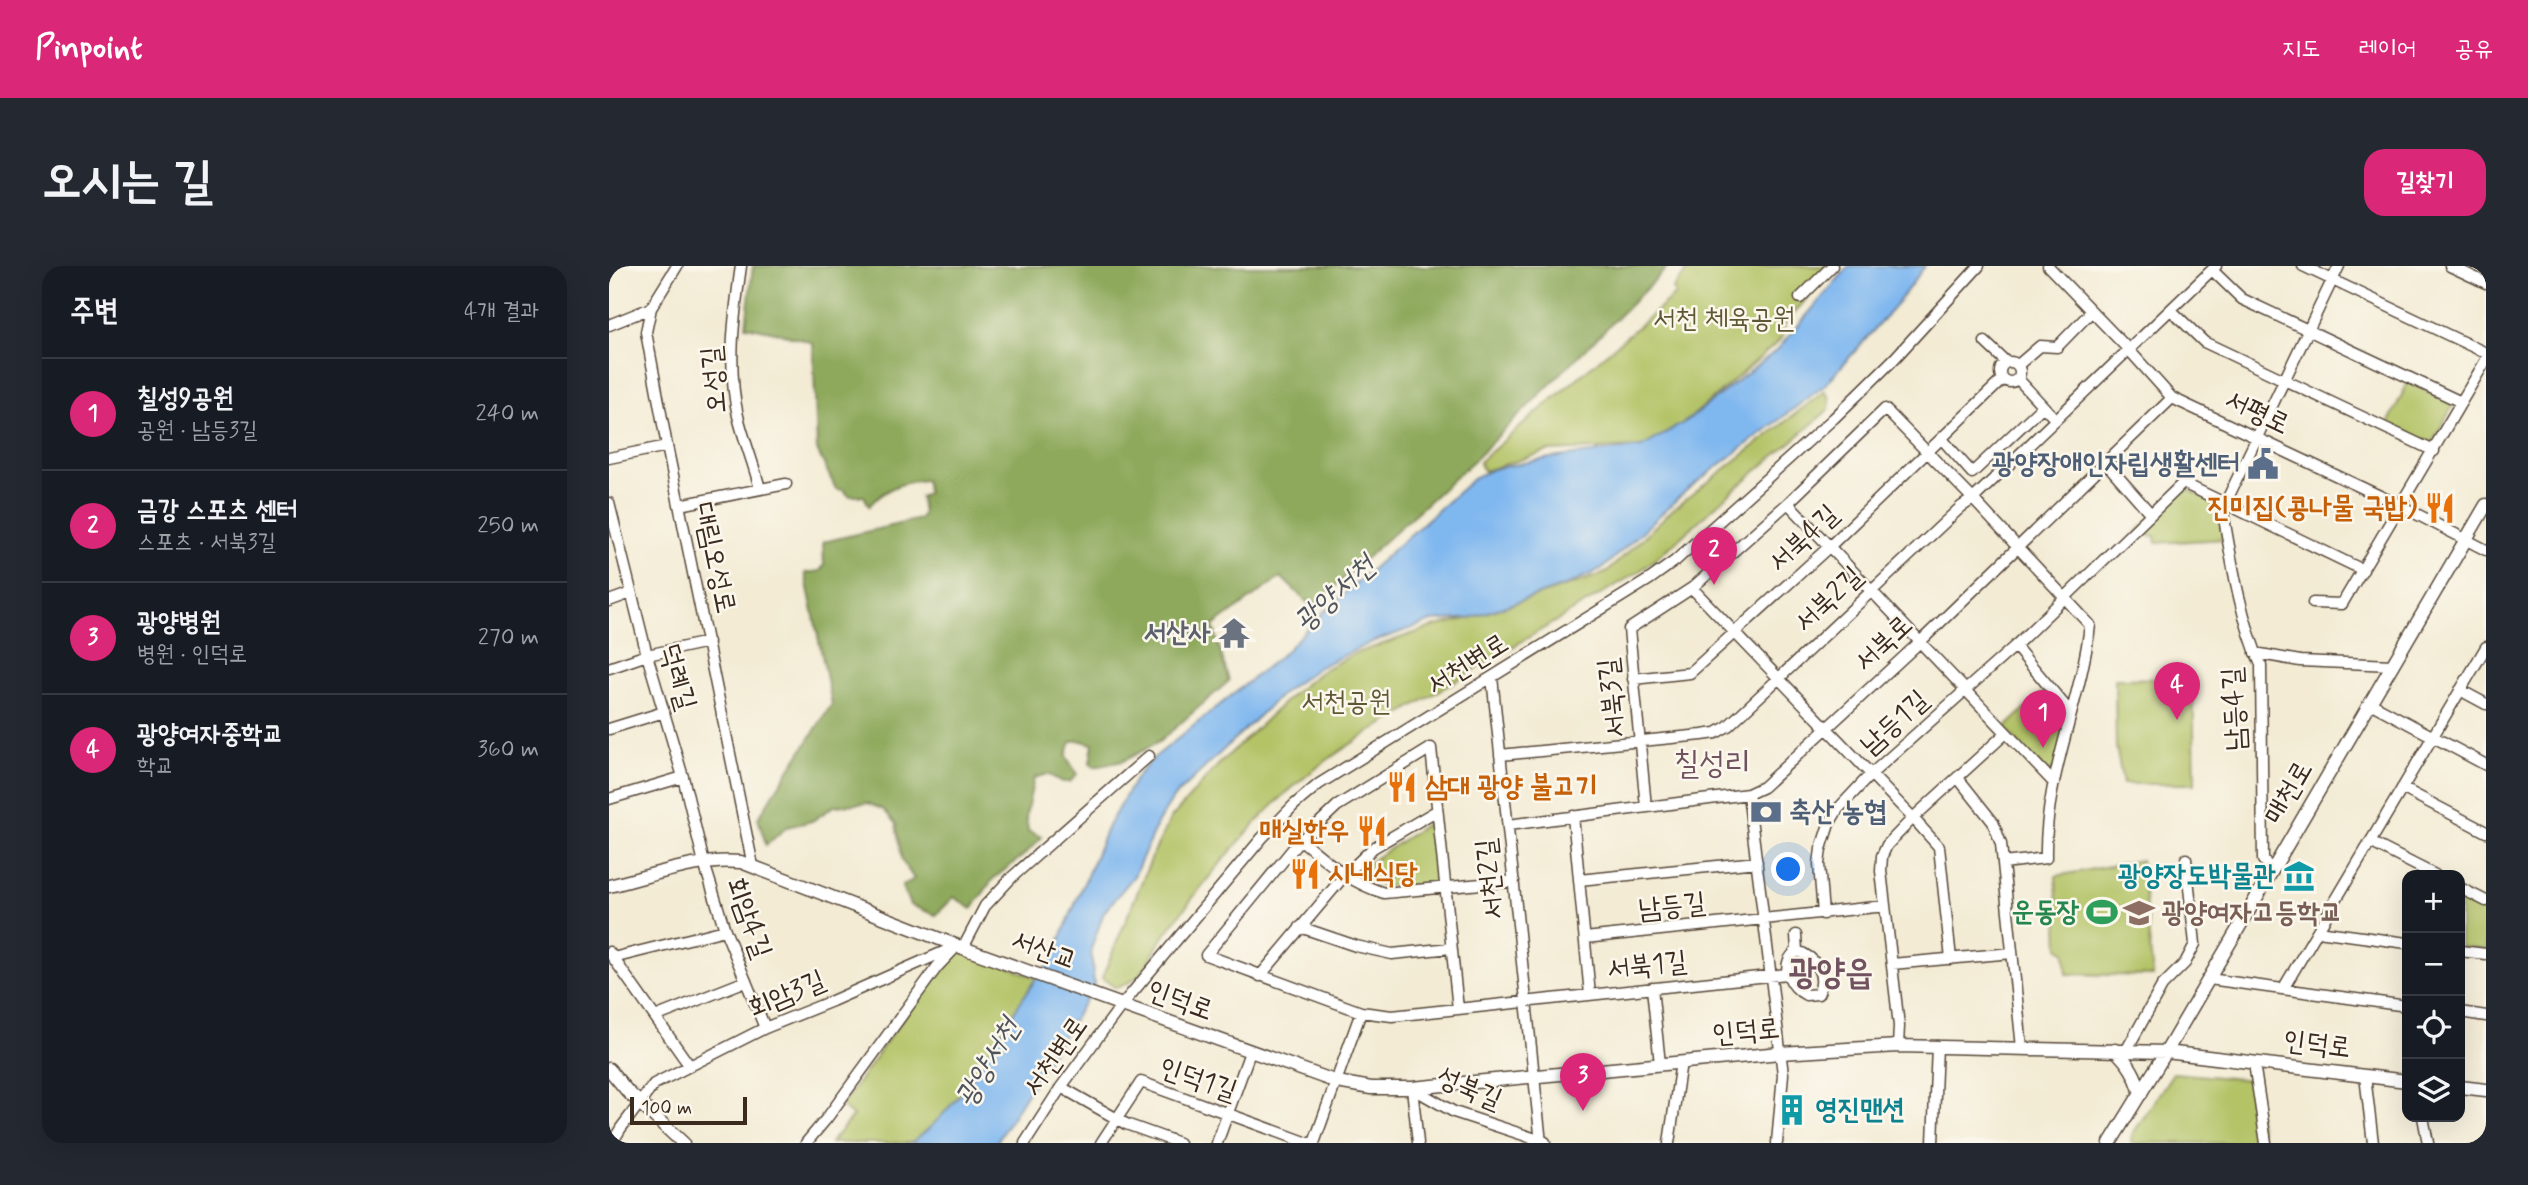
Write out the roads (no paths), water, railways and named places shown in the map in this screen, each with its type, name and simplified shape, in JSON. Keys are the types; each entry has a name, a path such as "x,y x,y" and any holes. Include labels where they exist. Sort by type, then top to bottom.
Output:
{"main road":[{"name":"매천로","path":"2110,1143 2167,1052 2486,505"},
{"path":"609,886 704,863 730,861 753,866 963,948"},
{"name":"서산교","path":"963,948 1103,999"},
{"name":"인덕로","path":"1103,999 1337,1082 1371,1088 1412,1088 1780,1053 1898,1046 2167,1052 2402,1080"},
{"path":"2120,1051 2137,1078 2141,1094"},
{"path":"609,1069 639,1104 683,1143"},
{"path":"2465,1088 2486,1090"},
{"path":"2121,1125 2121,1143"}],"street":[{"name":"대림오성로","path":"677,266 651,308 646,332 753,866"},
{"name":"오성길","path":"741,266 733,318 734,393 760,489"},
{"path":"1800,298 1832,266"},
{"name":"서천변로","path":"1025,1143 1061,1087 1121,1006 1262,838 1294,805 1319,784 1675,561 1842,410 1894,359 1979,266"},
{"name":"서평로","path":"2048,266 2172,398 2401,506 2486,550"},
{"path":"2303,266 2486,353"},
{"path":"2225,503 2339,266"},
{"path":"2449,266 2486,283"},
{"path":"2214,268 2242,299 2461,402"},
{"name":"서북2길","path":"1500,755 1716,733 1737,719 1961,507 1973,499 2214,268"},
{"path":"609,325 651,308"},
{"path":"2171,310 2204,342 2434,450"},
{"path":"2018,365 2040,346 2057,347 2091,312"},
{"path":"1985,342 2006,362"},
{"path":"2312,603 2343,604 2486,360"},
{"path":"2012,361 2018,365 2021,373 2018,379 2009,382 2003,379 2000,370 2006,362 2012,361"},
{"name":"서북4길","path":"1633,679 1690,673 1830,546 2003,379"},
{"path":"2018,379 2055,419"},
{"name":"서북로","path":"1508,825 1748,794 1763,787 1921,641 2172,398"},
{"path":"1942,439 1972,473 2043,406"},
{"name":"서북3길","path":"1646,807 1629,629 1692,588 1788,503 1885,409 1927,454"},
{"path":"609,458 667,446"},
{"path":"1927,454 1973,499 2090,625 2087,651 2045,830 2046,858 2003,863"},
{"path":"2106,463 2151,513"},
{"name":"남등1길","path":"1823,914 1819,864 1821,849 1829,824 1838,809 1870,775 2015,646 2183,483 2363,570"},
{"path":"680,505 786,484"},
{"name":"덕례길","path":"609,503 612,530 683,777 704,863"},
{"path":"1788,503 2054,783"},
{"name":"남등4길","path":"2225,503 2223,512 2234,575 2252,648 2261,665 2263,860 2272,870"},
{"path":"1692,588 1939,847 1951,959"},
{"path":"609,601 631,593"},
{"path":"609,668 647,655 708,642"},
{"path":"2015,646 2071,713"},
{"path":"2283,989 2486,647"},
{"path":"2255,653 2300,661 2392,665"},
{"name":"서천2길","path":"1492,677 1543,1142"},
{"path":"2460,690 2486,704"},
{"path":"2369,703 2486,765"},
{"path":"609,729 664,712"},
{"path":"1898,1046 1899,1026 1882,856 1887,845 1913,818 2005,734"},
{"path":"1458,1009 1445,888 1436,811 1431,748 1337,806 1301,839 1344,876 1364,887 1384,893 1445,888 1514,881"},
{"path":"806,1143 937,967 963,948 985,906 1011,877 1149,756"},
{"path":"609,799 683,777"},
{"path":"1958,778 1993,822 2001,844 2022,1048"},
{"path":"2402,788 2486,832"},
{"path":"1748,794 1783,1073 1777,1143"},
{"path":"1260,976 1344,876 1373,848 1436,811"},
{"path":"1573,816 1590,995"},
{"name":"서북1길","path":"1301,839 1206,955 1361,1012 1392,1016 1787,974"},
{"path":"2370,842 2425,870"},
{"path":"2120,1051 2162,986 2185,963 2195,944 2186,859"},
{"name":"남등길","path":"1579,880 1757,862"},
{"name":"회암4길","path":"704,863 725,930 765,1028"},
{"path":"2465,890 2486,901"},
{"name":"남등길","path":"1584,938 1885,906"},
{"path":"1300,928 1392,954 1451,948"},
{"path":"689,1065 611,955 725,930"},
{"path":"2318,931 2402,942"},
{"path":"1796,935 1797,951"},
{"name":"회암3길","path":"612,1143 654,1084 765,1028 963,948"},
{"path":"1797,951 1814,960 1821,975 1821,990 1818,994 1807,995 1794,987 1787,974 1789,958 1797,951"},
{"path":"2465,952 2486,954"},
{"path":"1892,964 2012,953"},
{"path":"2209,979 2402,1005"},
{"name":"회암3길","path":"655,1017 746,981"},
{"path":"1652,988 1660,1064"},
{"path":"1314,1143 1361,1012"},
{"path":"2465,1014 2486,1016"},
{"path":"1933,1143 1937,1046"},
{"path":"1217,1143 1250,1052"},
{"path":"1669,1143 1681,1062"},
{"path":"2254,1063 2266,1143"},
{"path":"2365,1076 2373,1143"},
{"name":"인덕1길","path":"1101,1143 1141,1083 1308,1143"},
{"path":"1061,1087 1116,1120 1179,1143"},
{"path":"1412,1088 1417,1143"},
{"name":"성북길","path":"1412,1088 1454,1112 1543,1142"},
{"path":"2424,1122 2428,1143"}],"water":[{"name":"광양서천","path":"1849,266 1925,266 1896,305 1825,385 1688,489 1603,568 1567,585 1470,618 1432,621 1372,642 1319,667 1285,691 1174,797 1158,822 1134,876 1104,912 1091,949 1094,984 996,1143 910,1143 947,1110 963,1090 1035,980 1051,962 1108,826 1137,776 1155,757 1284,653 1318,617 1475,477 1493,469 1550,458 1642,447 1688,420 1778,349"}],"place":[{"name":"광양장애인자립생활센터","path":"2263,464"},
{"name":"진미집(콩나물 국밥)","path":"2440,508"},
{"name":"금강 스포츠 센터","path":"1714,585"},
{"name":"서산사","path":"1234,633"},
{"name":"광양여자중학교","path":"2177,720"},
{"name":"칠성9공원","path":"2043,748"},
{"name":"삼대 광양 불고기","path":"1402,787"},
{"name":"축산 농협","path":"1766,812"},
{"name":"매실한우","path":"1372,831"},
{"name":"시내식당","path":"1305,874"},
{"name":"광양장도박물관","path":"2299,876"},
{"name":"운동장","path":"2102,912"},
{"name":"광양여자고등학교","path":"2139,913"},
{"name":"영진맨션","path":"1792,1110"},
{"name":"광양병원","path":"1583,1111"}],"district":[{"name":"칠성리","path":"1712,764"},
{"name":"광양읍","path":"1831,973"}],"park label":[{"name":"서천 체육공원","path":"1724,319"},
{"name":"서천공원","path":"1346,702"}]}
